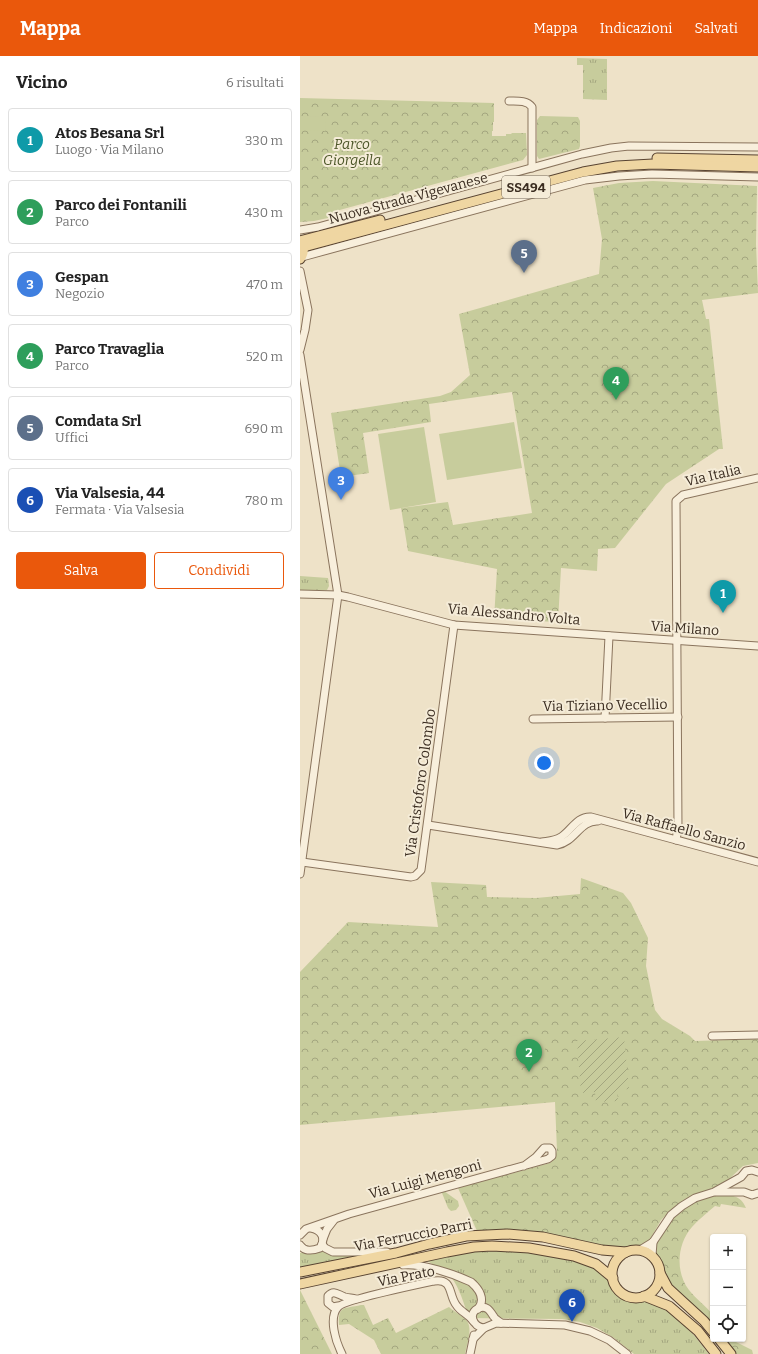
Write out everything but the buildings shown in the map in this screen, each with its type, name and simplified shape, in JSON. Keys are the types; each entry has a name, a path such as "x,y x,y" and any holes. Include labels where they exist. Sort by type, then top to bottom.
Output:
{"main road":[{"path":"678,162 702,157 749,157 758,155"},
{"name":"Nuova Strada Vigevanese","path":"301,248 583,172 634,165 678,162 758,160"},
{"path":"678,162 752,170 758,173"},
{"name":"Nuova Strada Vigevanese","path":"678,162 758,168"},
{"name":"Via Ferruccio Parri","path":"300,1272 396,1253 466,1236 507,1234 543,1237 602,1250 626,1252 640,1250"},
{"name":"Via Ferruccio Parri","path":"300,1284 354,1271 456,1250 483,1247 510,1247 547,1250 582,1259 600,1266 613,1278 618,1288 625,1294 633,1297 644,1296 669,1306 698,1331 716,1354"},
{"path":"640,1250 652,1256 658,1264 660,1273 668,1288 710,1328"},
{"path":"613,1278 615,1263 626,1252"},
{"path":"644,1296 656,1287 660,1273"},
{"path":"721,1342 731,1354"}],"street":[{"path":"509,101 524,102 532,107 532,168"},
{"path":"300,230 332,223 582,154 625,146 758,147"},
{"path":"301,248 585,180 652,174 758,177"},
{"path":"300,271 308,310 300,350"},
{"path":"300,356 338,595 300,874"},
{"name":"Via Italia","path":"678,641 676,501 683,495 758,478"},
{"name":"Via Alessandro Volta","path":"300,594 338,595 454,625 610,636"},
{"name":"Via Cristoforo Colombo","path":"302,862 410,877 415,876 421,870 454,625"},
{"path":"604,718 610,636"},
{"name":"Via Milano","path":"610,636 758,646"},
{"path":"676,840 678,828 678,641"},
{"name":"Via Tiziano Vecellio","path":"533,719 678,717"},
{"name":"Via Raffaello Sanzio","path":"428,826 558,845 572,838 586,823 603,821 758,862"},
{"path":"712,1036 758,1035"},
{"name":"Via Luigi Mengoni","path":"300,1235 306,1229 351,1213 524,1166"},
{"path":"640,1250 653,1242 671,1215 682,1206 695,1198 714,1192 748,1171 757,1171"},
{"path":"740,1177 740,1185 744,1192"},
{"path":"714,1192 744,1192 750,1195 758,1193"},
{"path":"301,1249 310,1251 320,1248 327,1229 334,1220"},
{"path":"311,1228 319,1231 322,1235 325,1248 333,1252 396,1253"},
{"path":"652,1256 653,1242"},
{"path":"354,1271 377,1270 407,1264 418,1265 429,1267 472,1283 482,1298 481,1304 473,1315 473,1339 470,1354"},
{"name":"Via Prato","path":"339,1306 363,1298 434,1281 441,1281 447,1285 455,1305 474,1323"},
{"path":"339,1306 333,1307 329,1305 327,1299 329,1294 334,1292 340,1295 342,1300 339,1306 334,1314 335,1336 342,1354"},
{"name":"Via Prato","path":"340,1295 351,1298 363,1298"},
{"path":"462,1310 487,1308 493,1316 501,1322 508,1324 565,1325 581,1328 609,1340 627,1354"},
{"path":"473,1339 492,1323 493,1316"},
{"path":"474,1323 477,1327 487,1327 501,1322"}],"green space":[{"path":"577,58 607,59 607,100 583,99 583,65 577,65"},
{"name":"Parco Giorgella","path":"300,98 494,103 492,136 506,136 506,134 512,133 526,133 527,155 523,160 336,211 337,216 314,221 300,222"},
{"path":"300,116 326,117 325,131 300,130"},
{"path":"540,116 578,117 580,121 579,149 539,159 537,156 537,120"},
{"path":"653,181 757,186 756,244 758,293 702,300 706,319 709,319 723,449 719,449 666,484 615,548 598,549 597,571 561,568 558,622 494,619 497,569 408,551 401,508 448,502 453,525 532,513 512,392 429,404 431,422 363,433 369,473 341,477 331,413 440,396 451,392 470,375 459,314 599,274 602,239 593,188 619,183"},
{"path":"514,422 522,468 447,480 439,434"},
{"path":"424,427 436,502 390,510 378,434"},
{"path":"300,576 328,578 329,586 327,590 300,590"},
{"path":"581,878 623,893 631,903 648,938 646,966 655,1010 662,1019 690,1036 695,1041 758,1039 758,1163 743,1166 728,1180 707,1191 685,1199 661,1220 649,1241 638,1248 617,1249 541,1232 477,1231 458,1188 550,1163 555,1157 557,1151 555,1102 300,1125 300,972 348,922 438,927 431,882 486,885 487,897 536,898 580,894"},
{"path":"512,1035 525,1036 523,1055 510,1054"},
{"path":"534,1037 546,1039 544,1058 532,1057"},
{"path":"624,1037 629,1089 617,1090 618,1101 596,1102 595,1092 581,1093 577,1041"},
{"path":"444,1191 458,1201 459,1206 456,1210 451,1211 448,1208 442,1193"},
{"path":"719,1195 735,1197 741,1200 746,1208 721,1204 720,1207 715,1206 697,1221 683,1241 680,1258 681,1275 689,1290 710,1312 710,1323 668,1281 654,1256 654,1245 659,1234 677,1213 691,1203 705,1197"},
{"path":"322,1248 365,1254 300,1269 300,1253"},
{"path":"498,1251 538,1253 568,1257 593,1267 605,1276 619,1296 626,1299 649,1301 667,1309 697,1338 709,1354 634,1354 614,1338 597,1328 580,1322 562,1319 469,1318 454,1281 443,1270 427,1261 474,1252"},
{"path":"300,1290 332,1354 300,1354"},
{"path":"364,1305 373,1325 388,1318 396,1333 449,1307 468,1322 469,1335 465,1354 381,1354 374,1340 349,1324 339,1325 340,1314 343,1309"},
{"path":"725,1342 736,1342 752,1350 753,1354 734,1354"}],"place":[{"name":"Comdata Srl","path":"524,273"},
{"name":"Parco Travaglia","path":"616,400"},
{"name":"Gespan","path":"341,500"},
{"name":"Atos Besana Srl","path":"723,613"},
{"name":"Parco dei Fontanili","path":"529,1072"},
{"name":"Via Valsesia, 44","path":"572,1322"}]}
